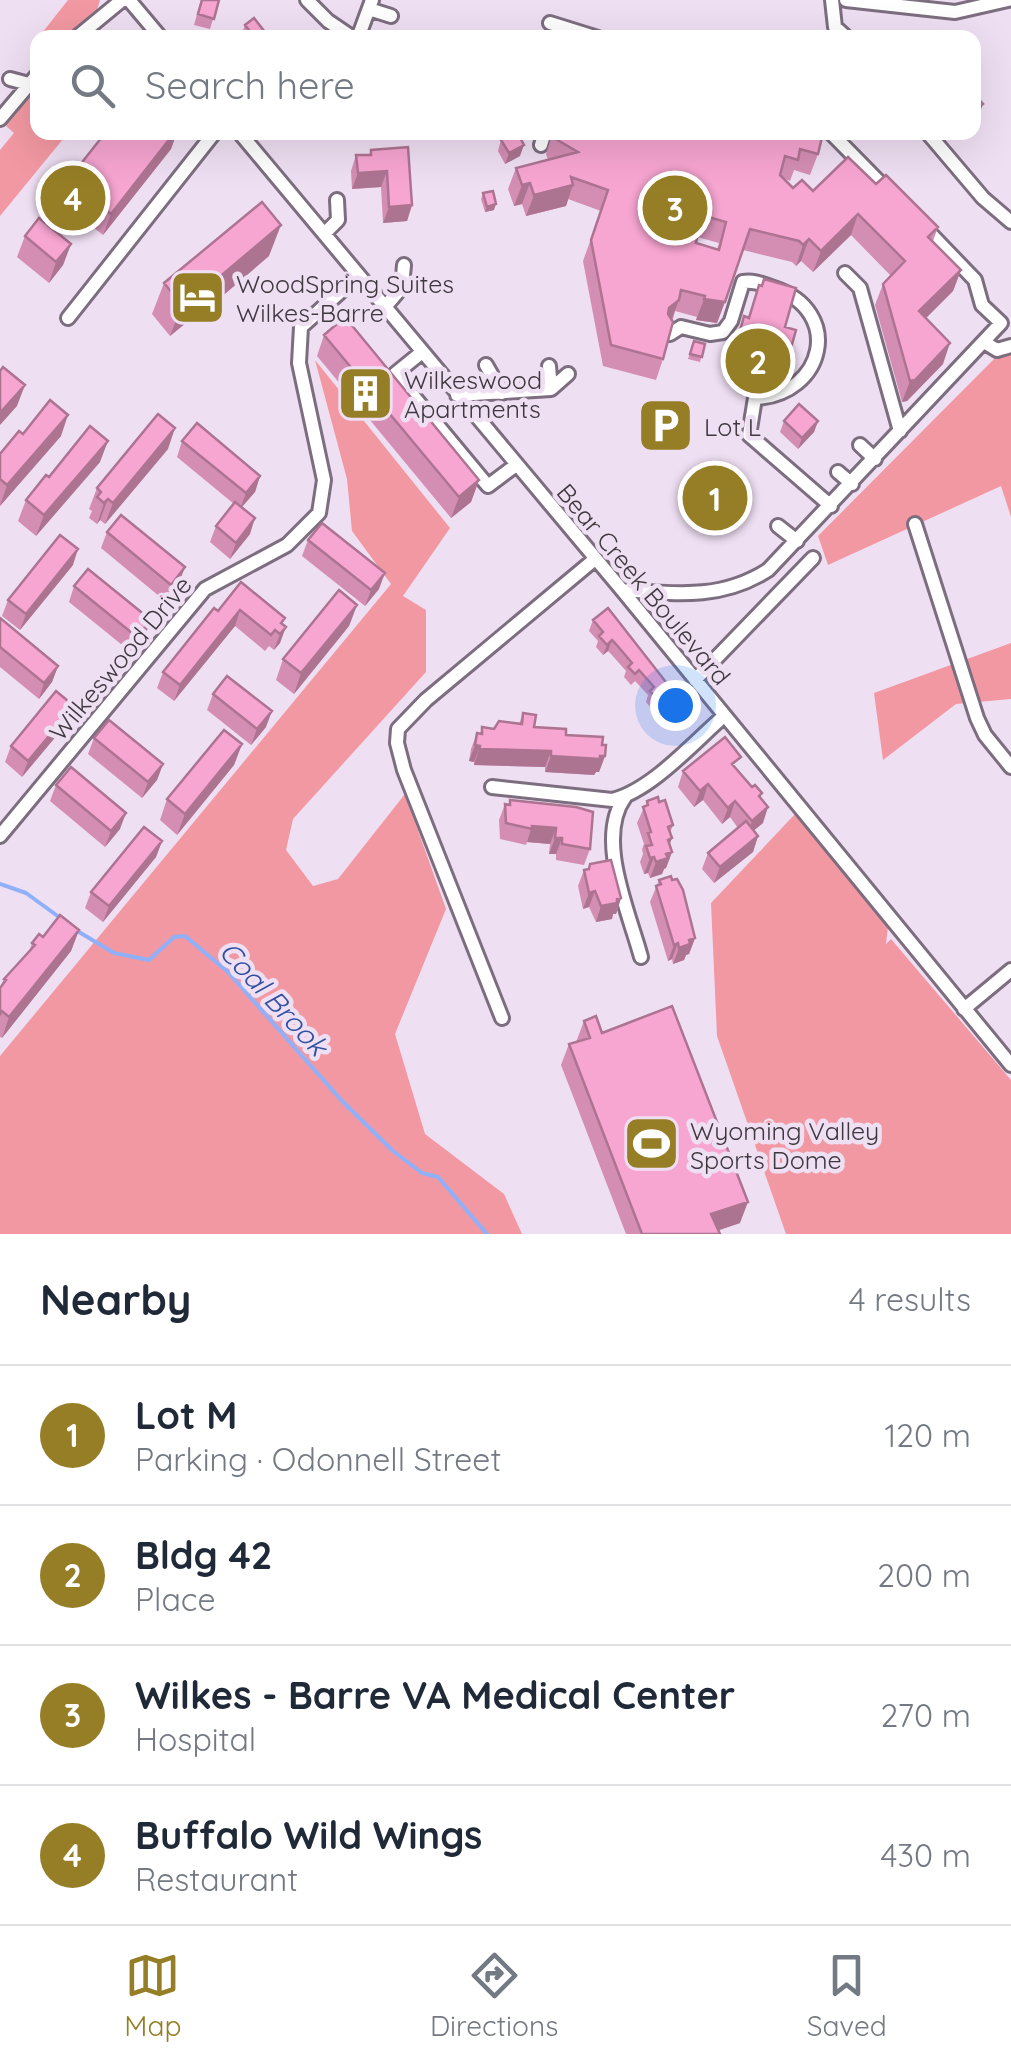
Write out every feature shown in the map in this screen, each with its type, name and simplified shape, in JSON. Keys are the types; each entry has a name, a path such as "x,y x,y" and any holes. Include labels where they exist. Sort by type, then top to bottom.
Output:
{"street":[{"path":"86,30 122,0"},
{"path":"130,0 154,30"},
{"path":"308,0 343,30"},
{"path":"832,0 832,20 840,30"},
{"path":"846,0 955,12 1008,0"},
{"path":"359,30 370,4 391,16"},
{"path":"550,23 572,30"},
{"path":"10,79 30,79"},
{"path":"2,114 30,82"},
{"path":"68,318 209,140"},
{"name":"Bear Creek Boulevard","path":"247,140 622,590 1011,1066"},
{"path":"838,140 896,199"},
{"path":"933,140 982,198 1011,222"},
{"path":"324,234 338,220 336,200"},
{"path":"622,590 695,596 746,584 768,570 1001,323 982,305 975,280 909,213"},
{"path":"385,307 402,288 404,266"},
{"path":"844,273 860,288 900,432"},
{"name":"Wilkeswood Drive","path":"0,836 205,590 287,545 318,512 324,480 299,363 301,327 358,276"},
{"path":"670,334 681,328 710,334 723,332 731,321 743,282 786,292 805,307 818,333 816,359 800,382 788,391 775,397 756,398 745,436 831,506"},
{"path":"984,342 997,350 1011,346"},
{"path":"422,352 395,374 488,486 516,465"},
{"path":"486,365 502,393"},
{"path":"549,366 552,389"},
{"path":"457,395 552,389 568,374"},
{"path":"860,445 875,458"},
{"path":"838,472 852,484"},
{"path":"914,524 976,718 985,736 1011,767"},
{"path":"778,526 797,542"},
{"path":"502,1018 404,770 398,730 426,700 595,558"},
{"path":"695,680 813,558"},
{"path":"492,788 612,800 625,797 642,787 724,716"},
{"path":"625,797 616,808 611,832 641,956"},
{"path":"964,1009 1011,970"}],"shaded area":[{"path":"68,0 100,0 97,10 73,30 44,30"},
{"path":"30,96 30,140 62,140 0,216 0,150 14,133 6,126"},
{"path":"1011,352 1011,517 1001,486 828,565 818,536 998,355"},
{"path":"315,360 450,528 403,596 426,610 426,672 293,819 286,850 313,886 338,879 405,794 446,909 395,1034 425,1134 504,1194 522,1234 0,1234 0,1056 391,584 352,531 347,479"},
{"path":"1011,643 1011,699 956,704 883,760 874,693"},
{"path":"796,813 888,926 886,944 891,939 1011,1080 1011,1234 786,1234 717,1036 711,903"}],"building":[{"path":"202,0 219,0 214,19 198,14"},
{"path":"254,18 263,30 249,30 245,25"},
{"path":"100,140 169,140 111,214 68,180"},
{"path":"501,140 521,140 524,145 509,153"},
{"path":"557,140 821,140 818,154 800,149 798,160 785,156 780,175 793,188 802,180 813,191 848,157 876,184 886,175 938,227 928,237 961,270 919,311 950,343 910,381 883,284 905,261 858,214 821,251 809,239 803,245 750,229 725,302 681,290 679,300 669,308 673,322 663,359 611,345 591,240 608,190 571,177 573,185 534,195 530,183 522,185 516,168 578,152","holes":["702,215 726,222 719,250 696,243"]},
{"path":"408,147 412,205 389,207 387,171 358,173 356,155"},
{"path":"493,191 496,204 487,207 483,193"},
{"path":"262,202 281,225 182,305 164,283"},
{"path":"39,218 71,244 56,262 25,236"},
{"path":"764,279 796,288 785,327 796,330 787,362 782,365 734,353 744,316 749,318"},
{"path":"345,317 479,480 459,497 324,335"},
{"path":"694,341 705,344 702,357 690,354"},
{"path":"3,367 25,385 0,413 0,371"},
{"path":"50,400 68,415 7,485 0,479 0,454 19,431 23,434"},
{"path":"799,404 818,421 802,438 784,421"},
{"path":"158,414 175,428 113,503 108,499 104,503 97,497 101,492 97,488"},
{"path":"197,423 260,476 246,493 182,441"},
{"path":"90,426 108,441 44,515 26,500"},
{"path":"235,502 255,518 236,543 216,526"},
{"path":"121,515 185,567 171,585 107,532"},
{"path":"322,523 385,573 371,590 308,540"},
{"path":"60,535 78,549 26,614 8,600"},
{"path":"88,569 151,620 137,637 74,586"},
{"path":"241,582 285,618 281,623 286,627 280,634 275,630 271,635 240,610 180,685 163,672 214,608 218,611"},
{"path":"339,590 357,605 301,673 283,659"},
{"path":"608,608 680,700 667,711 639,670 635,674 628,667 632,663 615,643 612,640 607,645 599,636 603,632 593,620"},
{"path":"0,618 58,666 44,683 0,647"},
{"path":"227,676 272,711 257,729 213,694"},
{"path":"56,691 74,706 28,761 11,746"},
{"path":"523,713 536,715 534,727 566,729 566,735 603,737 605,756 551,756 551,751 479,749 475,745 482,727 494,729 499,721 522,724"},
{"path":"109,720 163,764 148,782 94,738"},
{"path":"224,730 242,744 185,814 167,799"},
{"path":"725,737 741,757 732,764 762,793 759,796 768,807 752,821 735,801 728,808 708,784 700,791 683,771"},
{"path":"71,767 126,813 111,831 56,785"},
{"path":"658,797 659,802 665,800 673,825 668,827 672,852 656,862 646,846 652,845 648,833 651,832 643,807"},
{"path":"510,800 593,812 590,849 562,844 562,838 555,838 556,828 532,829 506,823 505,804 510,805"},
{"path":"746,821 758,836 720,867 708,853"},
{"path":"144,827 162,841 109,906 91,892"},
{"path":"611,860 621,898 617,903 601,906 595,891 589,893 584,870 590,864"},
{"path":"671,876 683,890 695,938 679,948 678,943 674,945 656,886 661,884 659,880"},
{"path":"60,915 79,930 9,1017 2,1011 0,1014 4,979 35,945 32,943 39,934 43,937"},
{"name":"Wyoming Valley Sports Dome","path":"672,1006 748,1202 711,1214 720,1234 642,1234 569,1044 590,1038 584,1021 596,1016 602,1033"}],"waterway":[{"name":"Coal Brook","path":"0,884 26,893 59,917"},
{"name":"Coal Brook","path":"74,929 114,953 149,960 174,937 185,936 228,972 342,1101 393,1151 422,1173 438,1177 487,1234"}],"place":[{"name":"Buffalo Wild Wings","path":"73,198"},
{"name":"Wilkes - Barre VA Medical Center","path":"675,208"},
{"name":"WoodSpring Suites Wilkes-Barre","path":"197,297"},
{"name":"Bldg 42","path":"758,361"},
{"name":"Wilkeswood Apartments","path":"365,393"},
{"name":"Lot L","path":"665,426"},
{"name":"Lot M","path":"715,498"},
{"name":"Wyoming Valley Sports Dome","path":"651,1144"}]}
